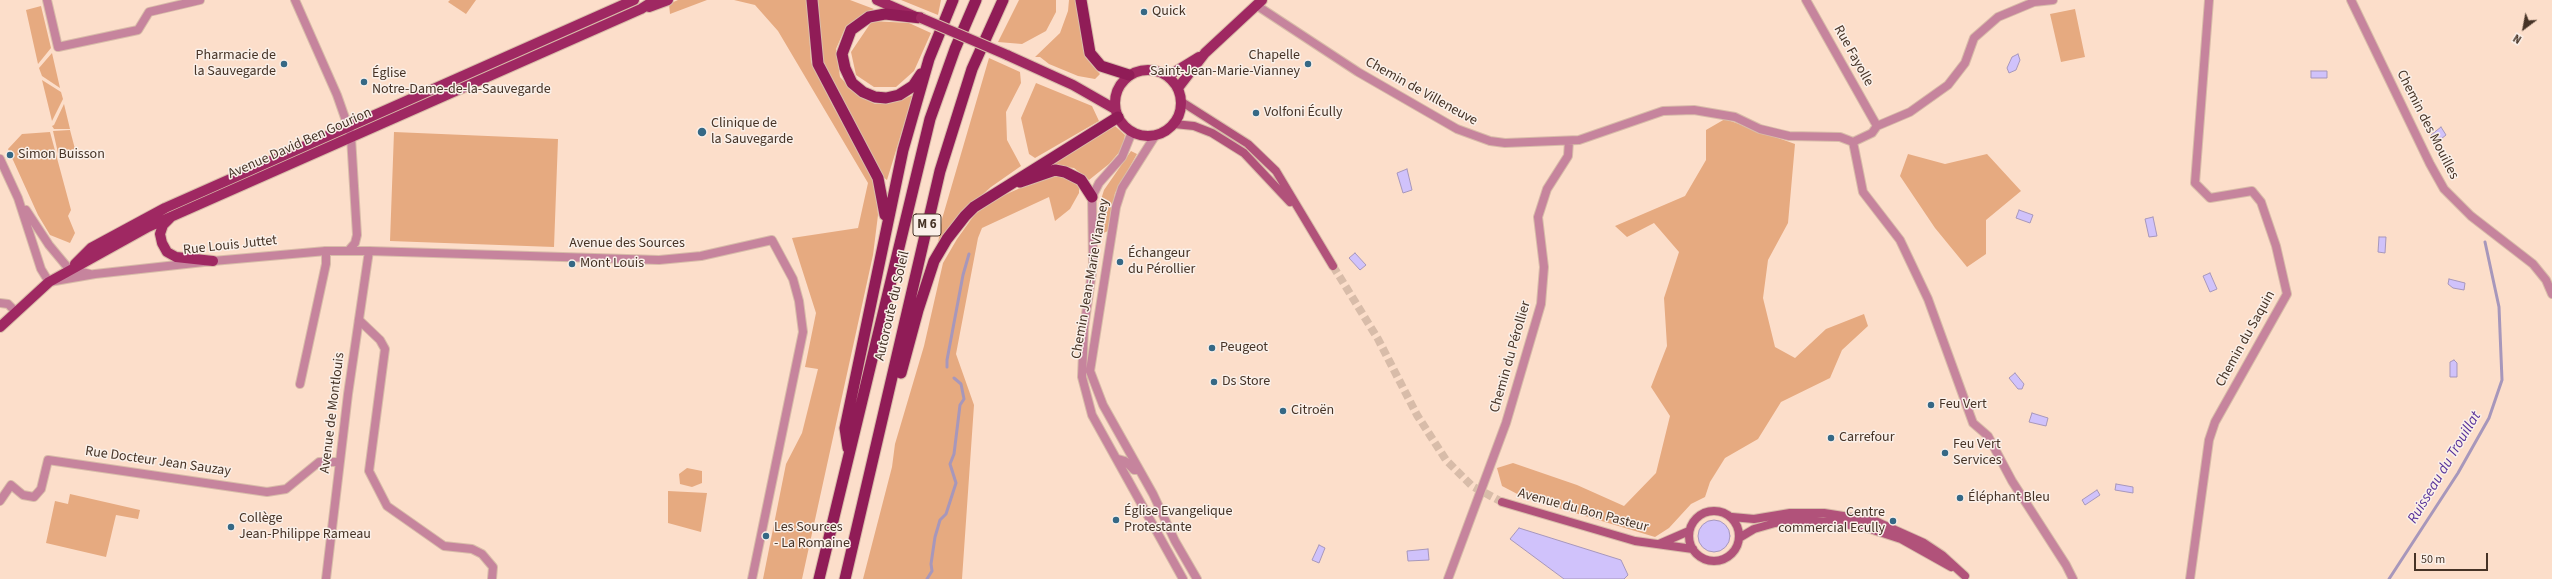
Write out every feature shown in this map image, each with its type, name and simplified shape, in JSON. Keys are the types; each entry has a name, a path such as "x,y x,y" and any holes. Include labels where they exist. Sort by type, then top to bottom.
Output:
{"highway":[{"path":"812,0 818,64 878,178 884,203 886,226"},
{"path":"849,456 845,428 903,150 929,59 953,0"},
{"name":"Autoroute du Soleil","path":"819,579 930,119 955,49 976,0"},
{"name":"Autoroute du Soleil","path":"845,579 940,170 972,69 1003,0"},
{"path":"1083,3 1087,47 1094,60 1108,69 1129,75"},
{"path":"921,18 885,14 862,21 851,30 846,41 843,62 848,77 857,88 868,95 886,98 899,95 913,86 929,59"},
{"path":"874,457 890,416 918,310 934,262 947,239 974,207 1116,113"},
{"path":"1006,187 1055,170 1065,172 1081,180 1092,197"}],"main road":[{"name":"Avenue David Ben Gourion","path":"49,282 69,269 171,216 634,0"},
{"name":"Avenue David Ben Gourion","path":"69,269 91,248 126,228 641,9 655,0"},
{"path":"641,9 668,0"},
{"path":"877,0 1073,85 1116,113 1132,132 1146,136 1155,136 1174,124 1181,112 1182,102 1178,88 1168,76 1149,69 1129,75 1116,91 1116,113"},
{"path":"1168,76 1204,53 1259,3"},
{"path":"1178,88 1204,53"},
{"path":"1182,102 1233,134 1262,156 1276,171 1333,266"},
{"path":"1174,124 1194,126 1212,133 1244,153 1304,218"},
{"path":"171,216 163,225 160,234 162,244 167,252 176,256 213,262"},
{"path":"0,327 49,282"},
{"name":"Avenue du Bon Pasteur","path":"1502,502 1635,541 1693,549 1707,560 1720,560 1733,552 1740,538 1754,529 1775,523 1798,520 1835,522 1870,529 1901,539 1967,577"},
{"name":"Avenue du Bon Pasteur","path":"1658,544 1689,531 1695,518 1707,511 1721,511 1732,517 1754,519 1790,513 1824,513 1874,521 1924,543 1942,555 1967,577"},
{"path":"1732,517 1736,523 1740,538"},
{"path":"1689,531 1693,549"}],"street":[{"path":"47,0 58,47 138,30 148,12 200,0"},
{"path":"295,0 350,132 357,235 355,243 349,250"},
{"name":"Rue Fayolle","path":"1806,0 1877,126"},
{"path":"2053,0 2034,2 1998,17 1974,38 1965,63 1948,86 1910,112 1877,126 1872,133 1853,142 1863,192 1900,240 1928,299 1973,423 1988,436 2012,481 2066,564 2073,579"},
{"name":"Chemin du Saquin","path":"2190,579 2209,440 2215,422 2287,294 2276,246 2261,202 2252,192 2210,198 2195,183 2209,0"},
{"name":"Chemin des Mouilles","path":"2351,0 2444,189 2471,216 2533,264 2546,280 2552,294"},
{"name":"Chemin de Villeneuve","path":"1259,3 1358,72 1473,136 1505,143 1579,140 1663,111 1694,110 1735,117 1760,129 1788,136 1840,137 1853,142"},
{"name":"Chemin Jean-Marie Vianney","path":"1132,132 1122,157 1099,183 1092,197 1094,265 1084,328 1082,377 1092,415 1118,459 1183,579"},
{"name":"Chemin Jean-Marie Vianney","path":"1155,136 1122,188 1116,207 1090,371 1103,405 1197,579"},
{"name":"Chemin du Pérollier","path":"1448,579 1470,524 1506,423 1541,304 1544,267 1538,217 1547,189 1568,156 1568,141"},
{"path":"0,158 18,198 41,269 49,282"},
{"path":"18,198 45,240 69,269"},
{"name":"Avenue des Sources","path":"369,251 660,260 701,256 772,240 793,279 799,301 803,332 752,579"},
{"path":"300,384 326,264 326,251"},
{"name":"Rue Louis Juttet","path":"49,282 94,274 326,251 369,251"},
{"name":"Avenue de Montlouis","path":"326,579 339,462 369,251"},
{"name":"Rue Louis Juttet","path":"69,269 94,274"},
{"path":"0,303 8,304 16,312"},
{"path":"359,320 380,340 385,349 369,471 387,506 444,546 472,549 482,554 493,567 492,579"},
{"path":"1118,459 1125,461 1134,470 1139,470"},
{"name":"Rue Docteur Jean Sauzay","path":"0,501 11,485 23,495 34,496 41,489 48,460 267,492 286,489 319,462 339,462"}],"shaded area":[{"path":"450,0 476,0 466,14 448,2"},
{"path":"678,0 707,0 670,14 669,4"},
{"path":"734,0 807,0 811,62 834,108 865,160 876,189 878,215 873,255 802,579 763,579 786,464 802,433 818,369 805,367 816,313 792,238 858,228 868,183 778,31 755,5"},
{"path":"816,0 850,0 874,9 846,26 836,49 840,77 855,93 875,104 898,101 913,95 887,180 883,177 822,62"},
{"path":"901,0 941,0 938,15"},
{"path":"1019,0 1056,0 1056,12 1046,31 1022,44 998,42"},
{"path":"1069,0 1076,0 1083,49 1086,58 1100,74 1095,79 1078,76 1049,64 1040,57 1035,57 1060,33 1068,11"},
{"path":"41,6 51,48 38,64 26,10"},
{"path":"2075,9 2085,57 2061,62 2050,14"},
{"path":"872,21 909,23 931,33 914,71 896,87 874,87 856,75 851,52"},
{"path":"52,53 60,88 42,76 39,68"},
{"path":"2018,54 2020,60 2016,70 2009,73 2007,68 2012,57"},
{"path":"989,58 1020,72 1021,83 1006,112 1007,140 1021,166 991,187 955,219 938,243 942,219"},
{"path":"2311,71 2327,71 2327,78 2311,78"},
{"path":"42,80 61,92 63,99 52,121"},
{"path":"1036,83 1092,106 1099,121 1035,158 1029,154 1021,118"},
{"path":"64,104 70,129 54,129 52,126 54,125"},
{"path":"1725,119 1795,144 1788,223 1768,260 1763,298 1775,347 1795,358 1826,329 1864,314 1868,326 1842,350 1830,378 1781,402 1758,439 1725,458 1710,482 1705,497 1691,504 1669,528 1655,537 1525,498 1502,486 1497,468 1513,463 1577,485 1624,506 1656,473 1670,416 1651,387 1667,346 1664,298 1679,252 1654,223 1627,237 1615,226 1685,196 1706,160 1706,130"},
{"path":"1115,126 1125,135 1122,149 1109,164 1089,180 1074,168 1052,165"},
{"path":"2441,127 2446,135 2436,143 2431,135"},
{"path":"70,130 75,149 58,153 53,131"},
{"path":"50,132 71,210 68,216 75,233 70,243 50,235 38,215 8,149 22,134"},
{"path":"394,132 558,139 554,247 390,241"},
{"path":"1131,151 1137,154 1115,193 1108,231 1099,235 1099,206 1104,190"},
{"path":"1908,154 1945,164 1987,154 2021,191 1986,220 1986,254 1967,267 1935,228 1900,176"},
{"path":"1407,169 1412,190 1403,193 1397,173"},
{"path":"1056,175 1073,180 1079,185 1079,193 1070,209 1055,221 1049,197 982,228 978,238 956,354 974,405 962,579 863,579 892,467 895,444 924,346 943,263 957,239 975,214 1000,197 1045,177"},
{"path":"2019,210 2033,215 2030,223 2016,218"},
{"path":"2153,217 2157,236 2149,237 2145,219"},
{"path":"2379,237 2386,237 2385,253 2378,252"},
{"path":"1355,253 1366,265 1360,270 1349,258"},
{"path":"2210,273 2217,289 2210,292 2203,276"},
{"path":"2449,279 2465,283 2464,290 2453,288 2448,284"},
{"path":"2454,360 2457,363 2457,377 2450,377 2450,362"},
{"path":"2015,373 2024,384 2022,389 2018,389 2009,378"},
{"path":"2032,413 2048,418 2046,426 2029,422"},
{"path":"687,468 702,471 702,483 692,487 680,484 679,474"},
{"path":"2116,484 2133,487 2133,493 2115,490"},
{"path":"2097,490 2100,495 2085,505 2082,500"},
{"path":"668,491 707,493 701,532 668,523"},
{"path":"70,494 140,510 138,519 116,515 106,557 46,543 55,501 68,504"},
{"path":"1711,520 1717,520 1726,524 1730,536 1726,548 1717,552 1711,552 1702,548 1698,539 1698,533 1702,524"},
{"path":"1519,528 1621,560 1628,575 1624,579 1564,579 1510,539"},
{"path":"1319,545 1325,548 1319,563 1312,560"},
{"path":"1428,549 1429,560 1408,561 1407,551"}],"waterway":[{"name":"Ruisseau du Trouillat","path":"2389,579 2458,473 2489,418 2502,380 2499,307 2485,242"},
{"path":"947,367 963,275 969,254"},
{"path":"927,579 932,571 931,564 935,537 940,520 946,514 956,483 950,464 954,454 960,405 964,399 961,384 954,378"}],"tunnel":[{"path":"1333,266 1378,339 1417,415 1446,460 1472,486 1502,502"}],"place":[{"name":"Quick","path":"1144,12"},
{"name":"Pharmacie de la Sauvegarde","path":"284,64"},
{"name":"Chapelle Saint-Jean-Marie-Vianney","path":"1308,64"},
{"name":"Église Notre-Dame-de-la-Sauvegarde","path":"364,82"},
{"name":"Volfoni Écully","path":"1256,113"},
{"name":"Clinique de la Sauvegarde","path":"702,132"},
{"name":"Simon Buisson","path":"10,155"},
{"name":"Échangeur du Pérollier","path":"1120,262"},
{"name":"Mont Louis","path":"572,264"},
{"name":"Peugeot","path":"1212,348"},
{"name":"Ds Store","path":"1214,382"},
{"name":"Feu Vert","path":"1931,405"},
{"name":"Citroën","path":"1283,411"},
{"name":"Carrefour","path":"1831,438"},
{"name":"Feu Vert Services","path":"1945,453"},
{"name":"Éléphant Bleu","path":"1960,498"},
{"name":"Église Evangelique Protestante","path":"1116,520"},
{"name":"Centre commercial Ecully","path":"1893,521"},
{"name":"Collège Jean-Philippe Rameau","path":"231,527"},
{"name":"Les Sources - La Romaine","path":"766,536"}]}
